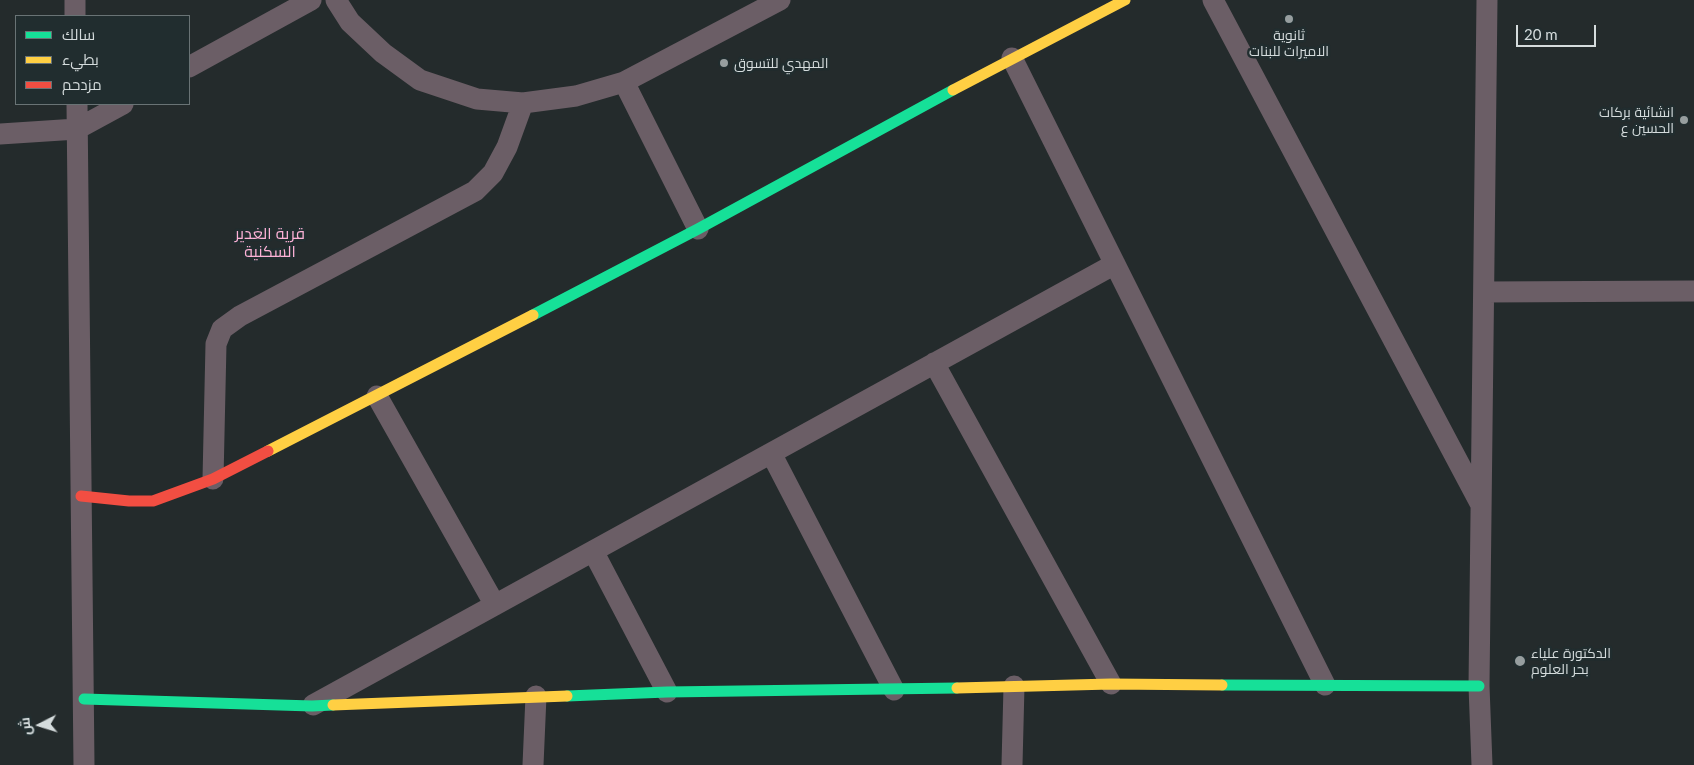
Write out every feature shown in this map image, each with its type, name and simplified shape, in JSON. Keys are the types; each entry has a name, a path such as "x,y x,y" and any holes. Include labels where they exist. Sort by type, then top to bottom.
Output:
{"street":[{"path":"75,0 75,15"},
{"path":"190,66 311,0"},
{"path":"336,0 350,22 383,53 420,80 477,99 523,103 576,96 624,82 780,0"},
{"path":"80,496 129,501 153,501 213,479 377,396 698,228 1012,58 1125,0"},
{"path":"1213,0 1482,506"},
{"path":"1482,765 1479,686 1488,0"},
{"path":"1012,58 1325,685"},
{"path":"624,82 698,228"},
{"path":"213,479 216,344 222,329 240,316 475,191 493,173 507,147 523,103"},
{"path":"77,105 84,765"},
{"path":"0,134 77,129 121,105"},
{"path":"312,706 1115,264"},
{"path":"1484,292 1694,291"},
{"path":"934,363 1112,684"},
{"path":"377,396 495,606"},
{"path":"771,453 894,690"},
{"path":"593,551 667,692"},
{"path":"84,699 312,706 667,692 894,690 1112,684 1479,686"},
{"path":"1012,765 1014,686"},
{"path":"533,765 536,696"}],"traffic: fast":[{"path":"533,315 698,229 953,90"},
{"path":"1222,685 1479,686"},
{"path":"567,696 667,692 957,688"},
{"path":"84,699 312,706 333,705"}],"traffic: slow":[{"path":"953,90 1125,0"},
{"path":"268,451 533,315"},
{"path":"957,688 1111,684 1222,685"},
{"path":"333,705 567,696"}],"traffic: jam":[{"path":"81,496 129,501 153,501 213,479 268,451"}],"place":[{"name":"ثانوية الاميرات للبنات","path":"1289,19"},
{"name":"المهدي للتسوق","path":"724,63"},
{"name":"انشائية بركات الحسين ع","path":"1684,120"},
{"name":"الدكتورة علياء بحر العلوم","path":"1520,661"}],"district":[{"name":"قرية الغدير السكنية","path":"270,243"}]}
